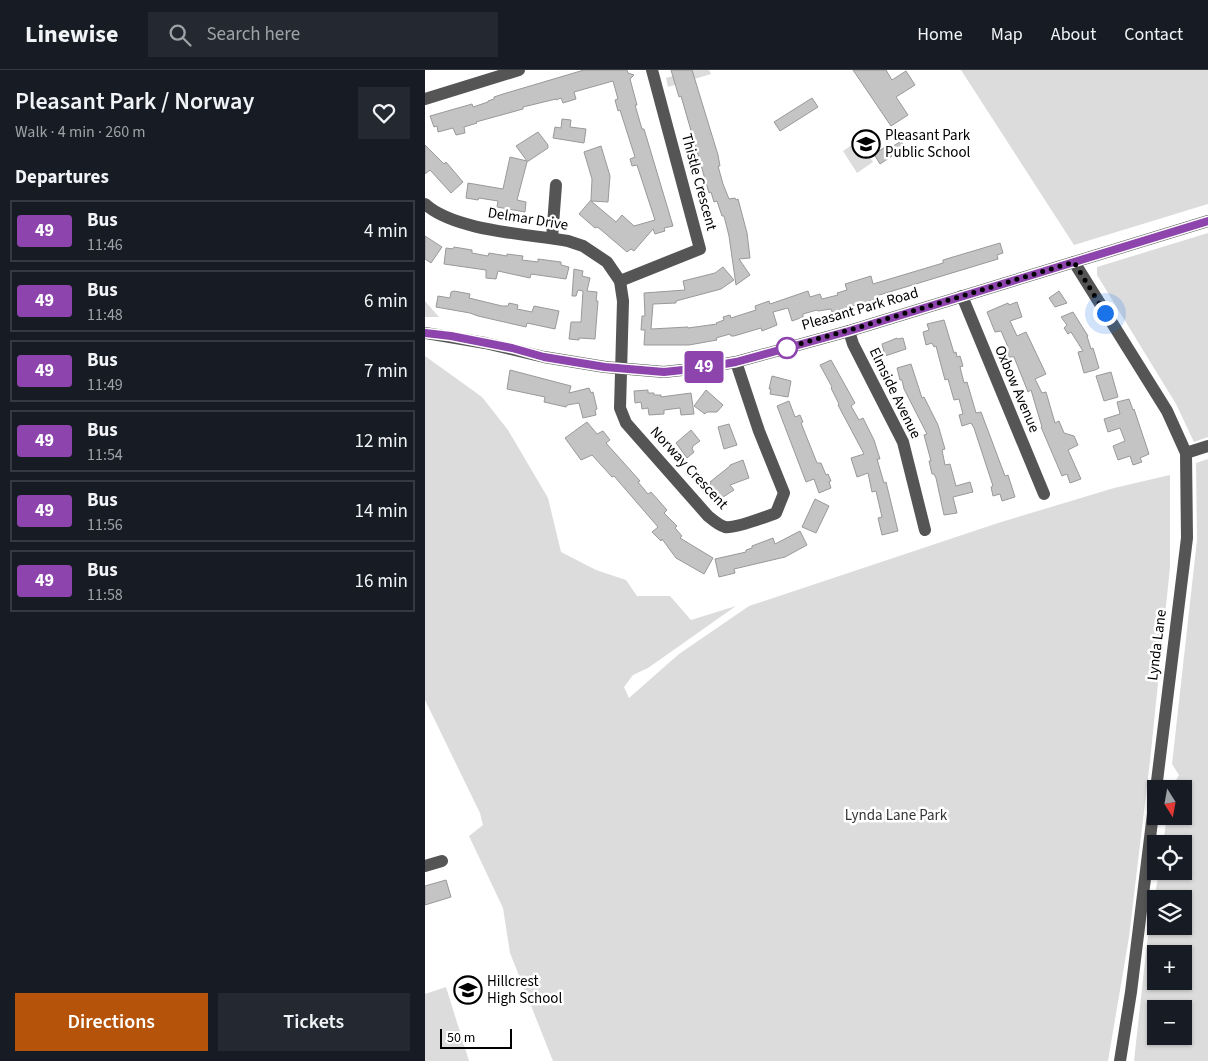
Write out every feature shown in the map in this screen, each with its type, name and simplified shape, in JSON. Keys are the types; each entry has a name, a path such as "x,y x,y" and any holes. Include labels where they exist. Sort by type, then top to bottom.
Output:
{"street":[{"path":"425,99 519,70"},
{"name":"Thistle Crescent","path":"619,281 700,248 652,70"},
{"path":"552,238 557,185"},
{"name":"Delmar Drive","path":"425,204 430,209 464,225 552,238 583,246 607,262 619,281 623,301 620,368"},
{"name":"Pleasant Park Road","path":"425,333 605,367 664,372 736,362 849,331 1208,221"},
{"name":"Lynda Lane","path":"1074,262 1167,411 1186,453 1187,538 1131,992 1120,1061"},
{"name":"Oxbow Avenue","path":"961,296 1045,494"},
{"name":"Elmside Avenue","path":"849,331 853,344 903,442 925,530"},
{"name":"Norway Crescent","path":"620,368 620,408 626,423 708,516 717,523 727,527 776,513 784,493 759,431 736,362"},
{"path":"1186,453 1208,446"},
{"path":"425,866 442,861"}],"green space":[{"path":"693,70 709,70 711,74 668,87 666,78"},
{"path":"961,70 1208,70 1208,204 1074,245"},
{"path":"859,140 873,162 857,173 843,151"},
{"path":"1208,233 1208,437 1194,442 1176,404 1097,275 1097,267"},
{"path":"425,301 439,317 425,317"},
{"name":"Lynda Lane Park","path":"425,356 482,397 508,430 548,498 561,552 596,570 626,580 637,596 670,596 691,620 736,606 648,668 633,675 624,687 629,698 679,654 749,606 998,523 1114,488 1170,475 1170,567 1150,761 1129,937 1108,1061 553,1061 510,953 503,908 469,836 483,825 480,813 425,700"},
{"path":"1208,459 1208,1061 1134,1061 1147,943 1148,935 1192,935 1192,890 1156,890 1158,880 1192,880 1192,835 1164,835 1166,825 1193,825 1193,780 1176,780 1179,775 1172,764 1197,540 1196,463"},
{"path":"446,987 469,1061 425,1061 425,994"}],"building":[{"path":"584,70 627,70 628,73 634,75 630,79 637,105 635,105 673,226 664,228 665,231 655,234 653,229 634,251 631,249 627,252 579,214 591,200 592,179 584,152 601,146 610,176 608,202 591,201 616,222 622,215 634,226 655,220 637,165 632,166 630,159 635,157 620,110 618,111 615,100 618,99 613,81 574,92 576,99 563,103 561,98 556,99 476,122 464,127 465,133 456,135 453,128 438,132 437,126 434,127 430,116 472,104 473,107 503,94"},
{"path":"671,70 692,70 718,155 720,166 718,166 723,184 729,199 738,199 747,233 750,258 739,259 750,275 736,285 724,216 722,216 717,201 714,202 711,192 709,193 681,96 679,97"},
{"path":"853,70 886,70 892,80 906,71 915,85 896,97 908,115 891,126"},
{"path":"812,98 818,107 780,131 774,122"},
{"path":"562,119 571,120 570,127 586,129 584,143 553,138 555,127 561,128"},
{"path":"538,132 548,145 548,148 527,162 517,200 526,202 525,212 497,207 498,201 466,198 468,183 503,189 510,157 527,161 516,146"},
{"path":"901,141 907,150 895,158 889,149"},
{"path":"425,145 444,164 446,162 463,182 451,193 430,170 425,174"},
{"path":"887,146 892,156 880,164 874,154"},
{"path":"425,236 442,247 431,263 425,259"},
{"path":"1000,243 1003,253 997,255 998,259 876,296 877,299 832,312 831,309 817,310 803,314 803,317 792,321 788,308 773,312 777,325 762,331 761,328 734,336 730,334 716,338 717,340 689,345 644,345 645,330 641,330 642,316 645,316 644,293 685,290 683,281 715,273 723,267 734,280 721,289 676,301 676,303 653,304 651,329 688,328 717,324 724,320 723,317 730,315 731,318 756,310 755,306 769,301 770,304 808,291 810,297 820,294 822,299 838,295 837,293 847,290 845,284 871,276 873,284 943,263 943,260"},
{"path":"454,247 472,250 472,253 488,256 489,253 507,256 507,254 523,256 522,260 538,262 538,259 561,262 561,265 569,267 566,279 531,274 530,278 498,271 496,279 486,278 486,270 444,264 446,248 453,249"},
{"path":"574,269 583,271 582,276 590,278 587,291 597,292 595,339 569,339 571,322 581,322 583,291 578,290 576,296 572,296"},
{"path":"1059,291 1067,303 1055,307 1049,298"},
{"path":"451,292 470,294 469,298 502,306 508,306 509,303 518,305 517,309 532,312 534,306 559,311 555,329 527,323 526,327 470,313 436,307 438,296 450,298"},
{"path":"1017,302 1022,317 1010,321 1017,336 1026,332 1046,374 1035,379 1042,393 1046,392 1055,423 1059,421 1064,433 1074,436 1078,445 1068,450 1081,479 1070,483 1067,474 1062,476 1041,427 1031,390 1028,392 1014,357 1009,357 1005,348 1008,347 1001,331 995,332 987,312 1008,303 1009,305"},
{"path":"1073,312 1088,336 1091,349 1093,348 1099,368 1095,370 1084,373 1078,352 1083,351 1071,332 1068,334 1064,328 1067,325 1061,317"},
{"path":"944,320 954,353 956,352 957,357 960,356 963,366 960,367 964,383 967,382 976,413 981,412 1005,476 1008,475 1015,497 1002,501 1000,494 993,496 991,487 993,486 974,428 971,423 962,426 959,415 963,414 959,399 954,400 948,379 945,380 936,346 934,347 932,343 926,345 923,332 929,330 927,324"},
{"path":"897,338 903,338 906,349 885,356 882,344"},
{"path":"831,360 855,403 851,406 859,420 863,418 874,440 880,459 877,459 884,483 886,482 898,531 882,535 878,518 882,517 876,491 872,492 868,473 857,477 851,458 864,454 838,405 832,387 820,365"},
{"path":"911,364 922,398 924,397 938,425 945,449 942,450 945,465 950,464 956,486 970,482 973,492 953,497 957,513 944,515 936,478 932,474 929,461 931,461 924,435 927,434 904,389 902,380 900,380 897,368"},
{"path":"510,370 571,386 569,393 589,388 591,393 593,392 597,409 595,410 596,415 583,418 579,403 567,405 566,407 544,402 545,397 507,389"},
{"path":"1111,372 1118,397 1104,401 1096,376"},
{"path":"772,376 791,381 788,397 770,394 771,389 769,389"},
{"path":"648,390 648,393 661,395 661,397 691,393 694,414 681,415 680,408 664,410 664,414 649,415 648,408 642,409 641,402 635,403 634,391"},
{"path":"706,390 723,405 717,412 707,412 705,414 694,406"},
{"path":"1129,399 1149,454 1140,458 1142,462 1133,465 1130,456 1118,460 1113,446 1125,441 1120,428 1108,432 1104,419 1120,414 1117,402"},
{"path":"789,401 795,417 800,415 803,422 801,423 817,463 821,463 831,481 829,482 831,488 819,493 814,479 806,482 777,406"},
{"path":"587,422 597,434 603,431 610,440 606,443 640,481 638,482 648,494 651,492 667,510 664,513 677,526 675,528 682,536 680,538 713,558 704,574 676,558 662,539 661,541 652,532 658,527 614,476 612,477 592,455 581,460 565,438"},
{"path":"729,424 737,445 724,449 718,427"},
{"path":"691,430 700,441 693,446 694,452 687,458 676,443"},
{"path":"743,460 749,478 730,485 734,490 720,499 709,486 710,482 730,465"},
{"path":"815,499 829,506 816,533 802,527"},
{"path":"800,531 807,545 785,557 734,569 735,573 719,577 715,559 746,552 752,546 773,538 775,544"},
{"path":"446,880 451,897 425,905 425,886"}],"bus line":[{"name":"49","path":"425,333 451,336 512,348 544,357 605,367 664,372 701,368 736,362 849,331 1208,221"}],"place":[{"name":"Pleasant Park Public School","path":"866,144"},
{"name":"Hillcrest High School","path":"468,990"}],"route":[{"path":"787,348 781,349 1074,262 1105,313"}]}
